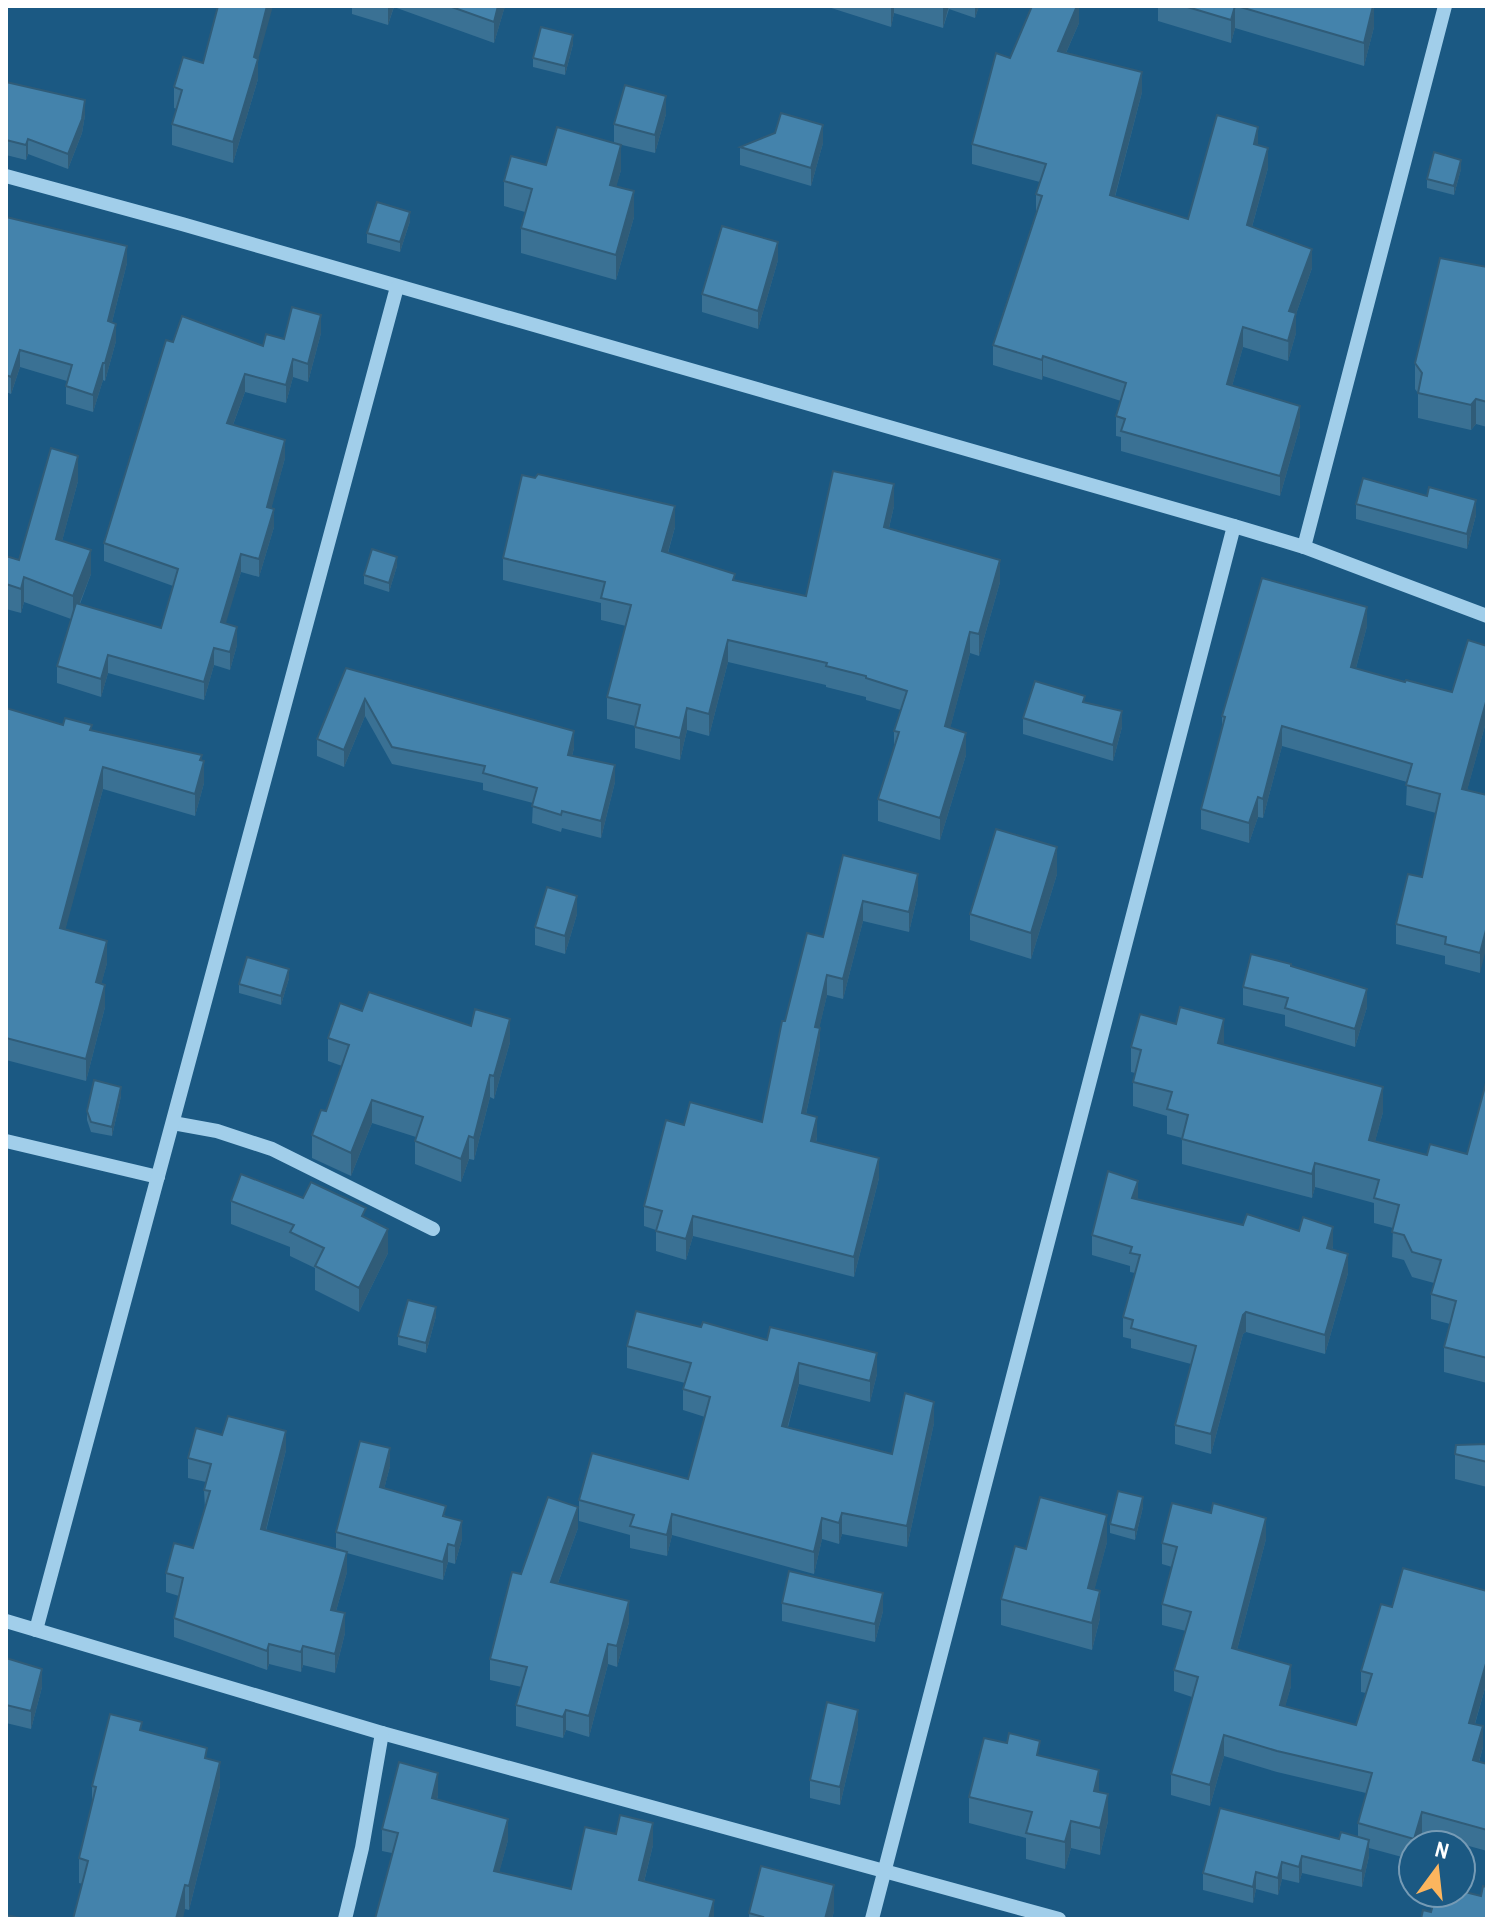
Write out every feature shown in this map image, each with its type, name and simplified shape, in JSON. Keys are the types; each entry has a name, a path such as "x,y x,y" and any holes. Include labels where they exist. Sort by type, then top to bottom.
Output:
{"street":[{"path":"1304,547 1445,6"},
{"path":"6,176 1234,526 1304,547 1487,616"},
{"path":"36,1630 397,287"},
{"path":"872,1919 1234,526"},
{"path":"173,1123 217,1131 272,1149 433,1229"},
{"path":"6,1141 158,1177"},
{"path":"6,1621 382,1733 1059,1919"},
{"path":"345,1919 362,1848 382,1733"}],"building":[{"path":"218,6 267,6 254,57 258,59 233,142 172,124 182,90 174,87 183,57 203,63"},
{"path":"449,6 498,6 494,22"},
{"path":"1032,6 1077,6 1058,51 1142,72 1110,195 1188,219 1217,115 1258,127 1254,144 1268,148 1247,225 1312,249 1289,311 1296,313 1288,341 1243,327 1227,384 1300,406 1280,476 1121,431 1125,419 1116,416 1126,383 1043,356 1042,360 993,345 1042,196 1036,194 1046,164 972,144 996,53 1010,58"},
{"path":"1184,6 1235,6 1231,20"},
{"path":"1237,6 1373,6 1364,43"},
{"path":"541,27 573,35 565,66 533,58"},
{"path":"6,82 85,100 82,119 68,154 28,139 26,145 6,140"},
{"path":"625,85 666,96 655,135 614,124"},
{"path":"781,113 823,125 811,168 740,147 775,133"},
{"path":"557,127 621,145 610,185 634,191 616,255 521,228 532,189 504,181 511,156 546,165"},
{"path":"1434,152 1461,160 1454,186 1427,179"},
{"path":"377,202 410,212 400,242 367,233"},
{"path":"6,217 127,246 108,321 116,324 93,395 66,386 72,365 20,350 11,377 6,375"},
{"path":"722,226 778,242 758,311 702,294"},
{"path":"1440,258 1487,267 1487,402 1476,399 1471,405 1418,393 1422,373 1415,363"},
{"path":"292,307 321,315 308,364 293,359 286,385 245,374 227,423 285,440 267,507 274,509 259,559 241,554 221,622 237,627 230,652 214,648 204,682 108,655 101,679 57,666 76,603 161,628 178,569 104,543 166,340 173,342 182,316 263,346 266,334 284,339"},
{"path":"51,448 78,456 56,539 91,550 73,596 24,577 21,589 6,584 6,556 19,560"},
{"path":"833,471 894,484 884,527 1000,560 979,634 970,632 945,726 966,733 940,818 878,799 899,732 894,731 907,691 826,666 827,663 728,640 709,714 687,708 680,738 635,727 640,705 607,697 631,605 601,598 605,582 503,558 522,475 535,478 538,474 675,506 662,551 735,574 733,580 806,596"},
{"path":"1363,478 1427,496 1429,487 1476,500 1467,534 1356,504"},
{"path":"372,549 397,557 389,583 364,575"},
{"path":"1262,578 1367,607 1351,667 1452,692 1468,640 1487,646 1487,703 1462,789 1487,795 1487,926 1480,953 1445,944 1446,937 1396,924 1408,874 1422,877 1440,794 1406,785 1412,764 1282,726 1263,799 1258,797 1249,823 1201,809 1225,717 1222,716"},
{"path":"346,668 574,731 568,755 615,765 601,821 562,811 561,815 532,806 537,788 483,773 485,766 392,747 365,699 344,750 317,739"},
{"path":"1035,681 1085,696 1083,702 1122,711 1113,745 1023,718"},
{"path":"6,708 63,725 65,718 92,725 90,730 202,755 200,760 204,761 195,794 103,767 60,928 107,941 96,982 105,985 86,1059 6,1038"},
{"path":"996,829 1057,847 1031,933 970,914"},
{"path":"843,855 918,874 909,912 863,901 843,979 827,975 815,1027 820,1028 802,1113 817,1117 811,1141 879,1158 854,1257 693,1216 686,1239 656,1231 662,1211 644,1206 666,1120 684,1125 690,1102 762,1122 782,1021 785,1021 807,933 823,937"},
{"path":"547,887 577,896 565,936 535,927"},
{"path":"1251,954 1367,989 1355,1029 1285,1008 1288,998 1243,987"},
{"path":"247,957 289,969 281,996 239,984"},
{"path":"369,992 471,1026 475,1009 510,1019 494,1076 490,1075 474,1138 469,1136 461,1159 415,1141 423,1117 372,1100 351,1153 312,1135 321,1110 326,1111 349,1045 328,1038 340,1003 362,1011"},
{"path":"1180,1007 1224,1019 1218,1043 1383,1087 1369,1140 1427,1155 1430,1144 1467,1154 1487,1079 1487,1358 1444,1347 1456,1301 1431,1294 1441,1260 1412,1252 1404,1235 1392,1232 1399,1205 1374,1198 1379,1180 1315,1163 1312,1174 1182,1139 1188,1115 1167,1109 1172,1092 1133,1082 1141,1050 1131,1047 1140,1014 1176,1024"},
{"path":"94,1080 121,1087 112,1127 91,1122 87,1111"},
{"path":"1108,1171 1138,1181 1132,1198 1243,1225 1247,1214 1299,1231 1303,1217 1333,1227 1327,1248 1348,1254 1325,1335 1246,1312 1243,1315 1211,1434 1175,1425 1196,1346 1131,1328 1133,1320 1123,1317 1140,1255 1130,1253 1132,1247 1092,1235"},
{"path":"241,1174 303,1198 311,1182 366,1208 362,1216 388,1229 359,1288 315,1266 324,1248 290,1232 294,1225 231,1201"},
{"path":"408,1300 436,1307 426,1343 398,1336"},
{"path":"636,1311 701,1327 703,1322 767,1340 770,1327 877,1353 870,1381 799,1363 782,1426 892,1454 905,1393 934,1402 907,1526 842,1513 839,1523 822,1518 814,1552 672,1514 667,1535 630,1526 634,1515 579,1500 592,1453 688,1479 710,1397 683,1389 691,1363 627,1346"},
{"path":"228,1416 286,1431 261,1529 347,1552 331,1610 345,1613 335,1654 303,1646 301,1652 269,1644 267,1651 174,1618 183,1578 166,1573 174,1543 193,1548 210,1491 204,1490 211,1464 188,1458 196,1428 222,1435"},
{"path":"360,1441 390,1448 380,1487 446,1506 443,1516 462,1521 455,1546 448,1544 443,1562 336,1532"},
{"path":"1487,1444 1487,1462 1455,1454 1456,1445"},
{"path":"1118,1491 1143,1497 1135,1530 1110,1524"},
{"path":"548,1497 578,1507 551,1582 629,1601 617,1646 608,1644 589,1716 566,1710 563,1717 516,1705 527,1667 490,1659 512,1572 521,1574"},
{"path":"1040,1497 1107,1515 1088,1588 1100,1591 1092,1623 1001,1599 1015,1546 1026,1549"},
{"path":"1172,1503 1211,1513 1213,1503 1266,1518 1232,1648 1291,1665 1280,1705 1356,1725 1372,1674 1361,1671 1381,1604 1392,1607 1403,1568 1487,1591 1487,1660 1469,1723 1483,1726 1473,1760 1487,1764 1487,1830 1422,1812 1417,1829 1397,1829 1397,1834 1358,1823 1372,1773 1224,1735 1210,1785 1171,1774 1198,1677 1174,1670 1191,1612 1162,1604 1177,1547 1162,1543"},
{"path":"789,1571 883,1593 875,1624 782,1603"},
{"path":"6,1658 42,1669 31,1711 6,1705"},
{"path":"827,1702 858,1710 840,1787 810,1780"},
{"path":"110,1714 142,1722 140,1730 207,1748 205,1758 220,1762 189,1886 185,1885 176,1919 73,1919 88,1861 79,1858 96,1787 92,1786"},
{"path":"1009,1733 1040,1741 1037,1755 1099,1770 1094,1791 1108,1794 1100,1828 1071,1821 1065,1842 1026,1833 1032,1812 969,1797 984,1738 1007,1743"},
{"path":"399,1762 438,1773 432,1798 508,1819 494,1871 571,1889 585,1827 616,1834 620,1815 653,1823 639,1880 714,1900 709,1919 375,1919 398,1833 382,1829"},
{"path":"1220,1808 1339,1839 1341,1832 1369,1840 1362,1871 1302,1856 1299,1867 1282,1862 1278,1878 1256,1872 1253,1887 1203,1873"},
{"path":"761,1866 834,1885 825,1919 762,1919 749,1913"},
{"path":"1483,1886 1487,1887 1487,1919 1421,1919 1423,1910 1477,1909 1477,1895 1481,1896"}]}
